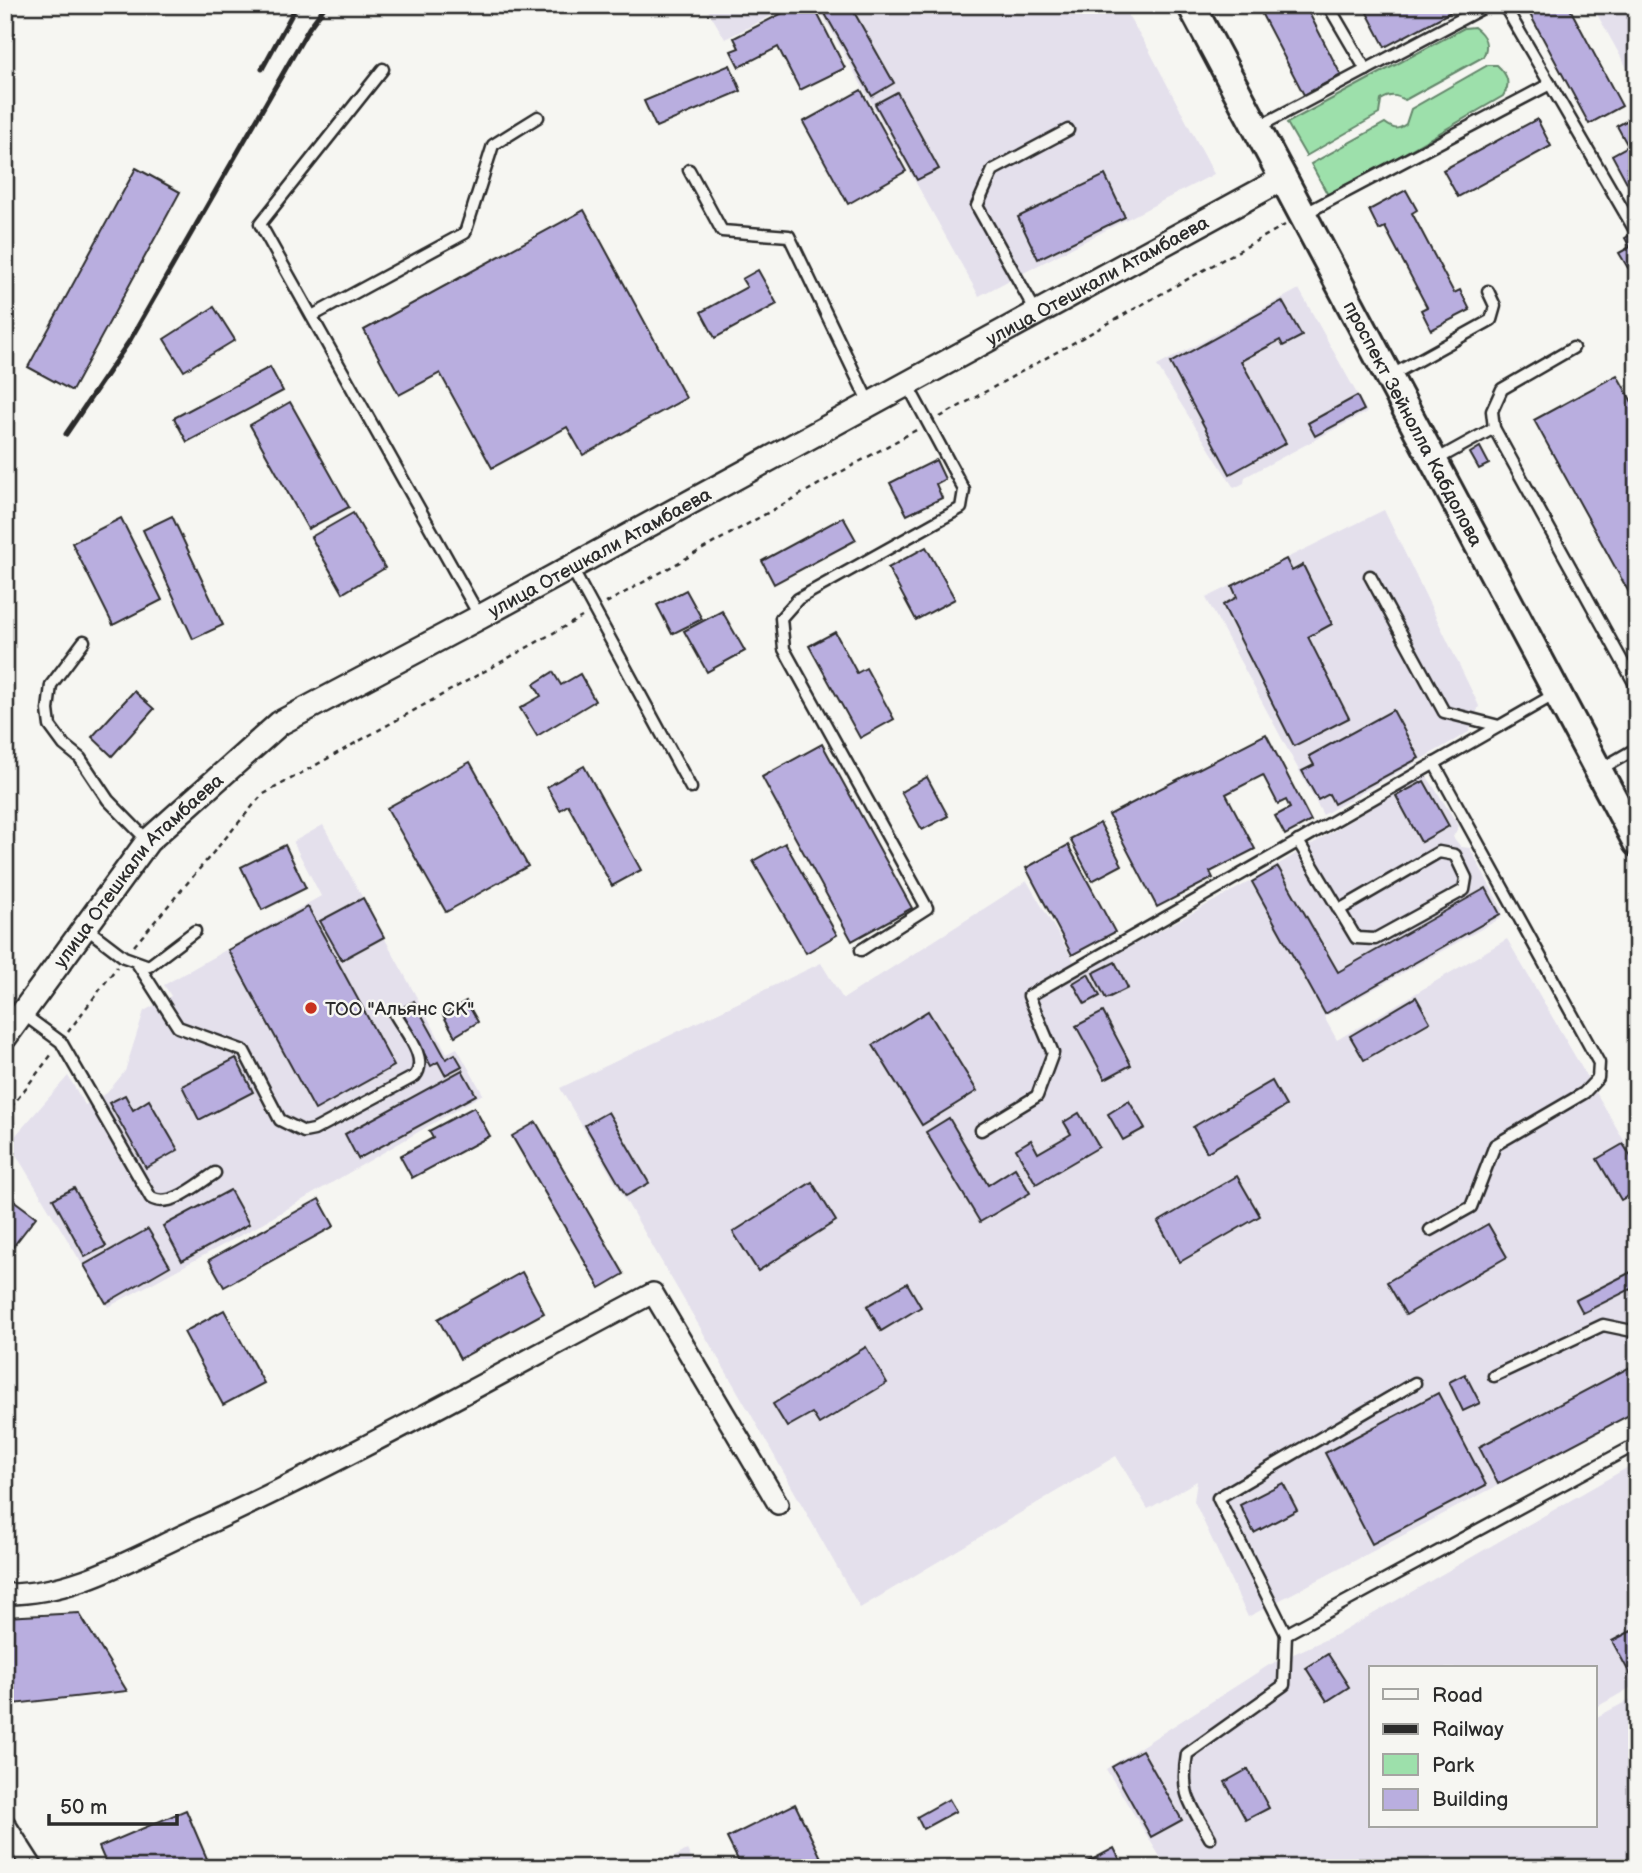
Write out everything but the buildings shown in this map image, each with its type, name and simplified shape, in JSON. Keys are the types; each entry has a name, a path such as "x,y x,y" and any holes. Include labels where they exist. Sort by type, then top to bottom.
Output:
{"main road":[{"name":"проспект Зейнолла Кабдолова","path":"1191,5 1637,843"}],"street":[{"name":"улица Отешкали Атамбаева","path":"5,1037 148,841 280,723 480,617 1284,178"},
{"path":"5,1594 18,1595 77,1584 250,1505 653,1293 778,1504"},
{"path":"5,1824 33,1868"}],"lane":[{"path":"1328,5 1366,70"},
{"path":"1257,128 1488,5"},
{"path":"1504,5 1633,227"},
{"path":"383,69 260,224 480,617"},
{"path":"1304,215 1550,84"},
{"path":"312,316 465,233 493,145 538,117"},
{"path":"1036,313 977,206 993,170 1068,130"},
{"path":"689,170 722,231 789,236 869,403"},
{"path":"1389,376 1491,320 1495,306 1488,290"},
{"path":"1573,348 1502,388 1492,411 1494,428 1637,688"},
{"path":"861,950 927,908 785,649 781,618 799,599 961,508 964,490 906,383"},
{"path":"1434,461 1494,428"},
{"path":"571,567 691,788"},
{"path":"1370,576 1444,712 1499,726"},
{"path":"84,641 51,685 48,710 50,726 64,745 80,758 108,800 148,841"},
{"path":"981,1130 1037,1096 1049,1063 1052,1052 1029,996 1557,692"},
{"path":"1598,770 1637,748"},
{"path":"1430,1230 1471,1207 1495,1145 1584,1093 1598,1078 1599,1063 1433,763"},
{"path":"1298,841 1339,910 1356,938 1375,939 1464,890 1466,878 1455,856 1439,852 1339,910"},
{"path":"86,928 124,957 149,966 195,931"},
{"path":"137,963 178,1027 244,1051 280,1120 303,1132 314,1130 415,1076 420,1069 420,1057 395,1014"},
{"path":"22,1014 61,1042 151,1198 159,1203 169,1201 215,1173"},
{"path":"1494,1376 1603,1325 1637,1332"},
{"path":"1210,1838 1186,1797 1183,1777 1187,1754 1284,1685 1286,1678 1286,1634 1218,1498 1415,1383"},
{"path":"1286,1634 1637,1444"}],"shaded area":[{"path":"705,5 793,5 725,39"},
{"path":"817,5 1122,5 1149,50 1214,174 979,296"},
{"path":"1592,5 1637,5 1637,86"},
{"path":"1299,289 1367,412 1245,477 1244,483 1234,488 1157,366"},
{"path":"1384,510 1479,706 1469,732 1323,815 1206,598"},
{"path":"1426,775 1459,826 1453,837 1461,847 1470,848 1502,909 1501,918 1324,1017 1337,1040 1507,939 1637,1163 1637,1412 1248,1617 1194,1501 1197,1481 1148,1509 1116,1456 860,1608 749,1411 560,1088 821,963 843,999 1027,881 1081,973 1249,882"},
{"path":"323,825 447,1053 457,1048 483,1094 258,1226 108,1307 9,1143 68,1076 85,1105 107,1093 125,1071 144,1011 171,996 164,985 321,896 293,842"},
{"path":"1637,1462 1637,1684 1596,1707 1596,1666 1369,1666 1369,1828 1596,1828 1596,1717 1637,1696 1637,1868 1167,1868 1106,1769 1269,1665 1340,1633"},
{"path":"687,1850 696,1868 654,1868"}],"green space":[{"path":"1474,27 1485,40 1483,57 1405,100 1393,96 1381,100 1379,114 1306,156 1287,123 1464,28"},
{"path":"1488,65 1497,65 1506,76 1508,84 1503,96 1329,197 1311,164 1385,123 1396,128 1403,126 1411,109"}],"railway":[{"path":"262,69 297,5"},
{"path":"66,434 130,340 309,28 326,5"}],"place":[{"name":"ТОО \"Альянс СК\"","path":"311,1008"}]}
